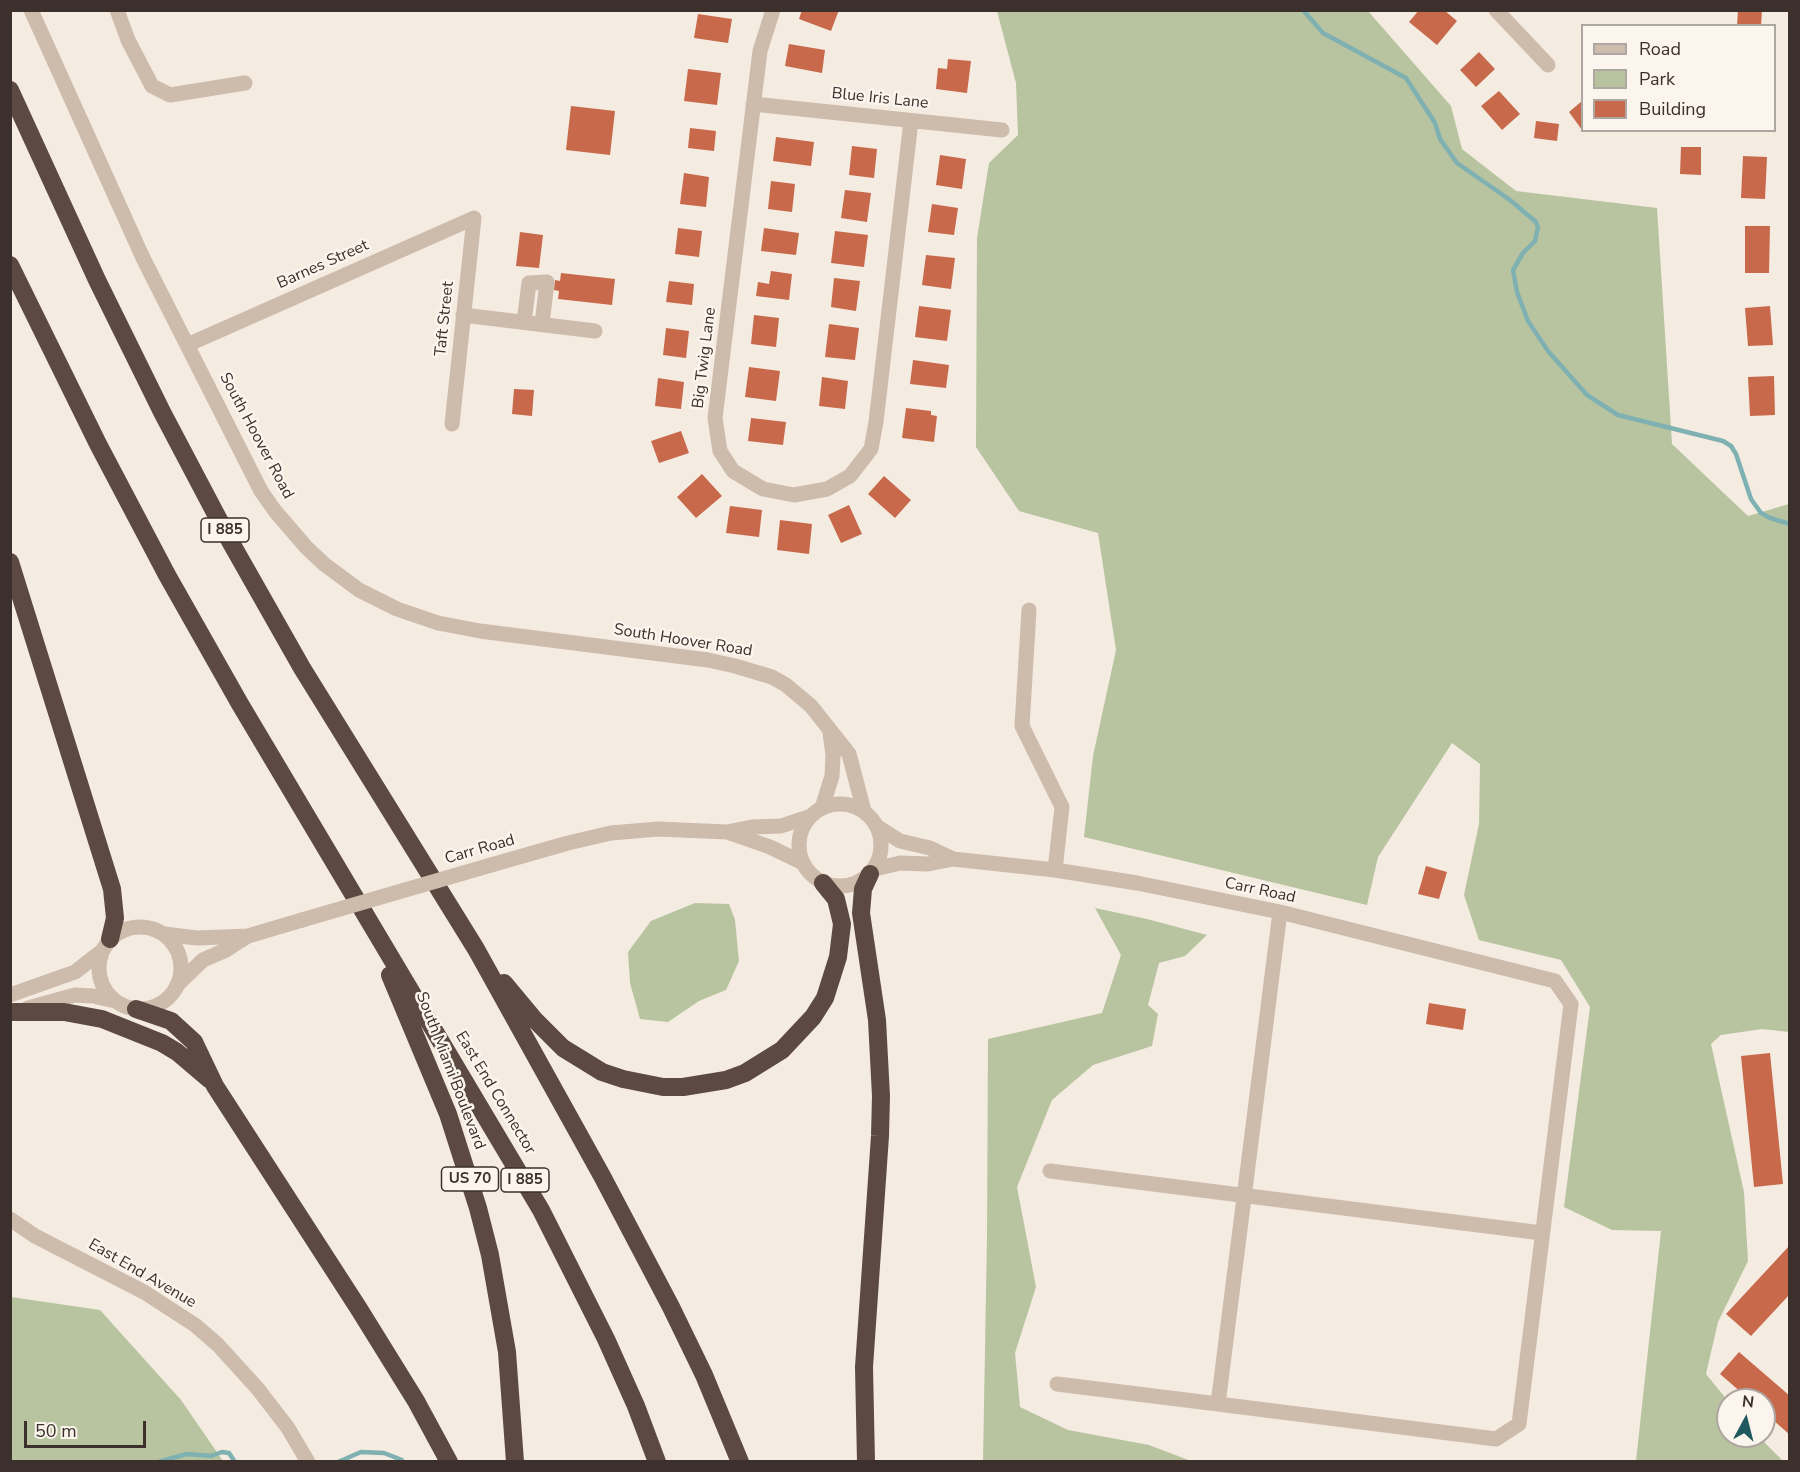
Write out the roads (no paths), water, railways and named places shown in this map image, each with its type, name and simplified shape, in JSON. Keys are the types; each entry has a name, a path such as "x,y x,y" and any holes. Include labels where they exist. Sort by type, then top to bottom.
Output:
{"highway":[{"name":"I 885","path":"10,90 97,280 162,412 230,541 302,668 476,949 602,1176 704,1375 740,1461"},
{"name":"I 885","path":"10,266 98,444 167,575 240,704 364,913"},
{"path":"10,562 112,889 115,918 106,945"},
{"path":"866,1461 866,1337 881,1106 877,1020 861,913 863,889 872,872"},
{"path":"476,949 534,1019 563,1048 583,1061 602,1072 643,1084 683,1087 705,1085 745,1072 782,1050 813,1017 825,998 838,957 842,924 836,899 823,883"},
{"name":"South Miami Boulevard","path":"364,913 430,1068 458,1142 478,1208 492,1265 507,1352 515,1461"},
{"name":"East End Connector","path":"364,913 541,1210 606,1339 636,1406 657,1461"},
{"path":"12,1001 102,1019 162,1043 215,1086"},
{"path":"136,1009 171,1021 187,1034 199,1050 215,1086 359,1309 416,1401 449,1461"}],"street":[{"name":"South Hoover Road","path":"31,10 138,248 261,491 275,511 324,564 359,590 397,609 459,628 675,655 756,671 779,681 811,706 830,733 849,754 864,811"},
{"path":"117,10 128,40 152,87 170,95 245,83"},
{"name":"Big Twig Lane","path":"773,10 760,51 716,418 720,451 733,471 763,489 794,495 827,489 850,476 871,449 878,410 912,121"},
{"path":"1496,10 1548,65"},
{"name":"Blue Iris Lane","path":"753,104 1002,130"},
{"name":"Barnes Street","path":"187,345 474,218"},
{"name":"Taft Street","path":"452,424 474,218"},
{"path":"524,322 529,283 547,282 542,324"},
{"path":"463,315 596,331"},
{"path":"1029,610 1022,726 1062,807 1055,870"},
{"path":"817,812 843,804 864,811 878,827 882,848 872,872 858,883 844,886 823,883 812,875 803,863 799,849 800,835 817,812 832,776 833,755 830,733"},
{"name":"Carr Road","path":"163,933 197,938 248,936 568,843 611,833 658,829 727,832 753,827 781,826 817,812"},
{"name":"Carr Road","path":"878,827 900,841 930,848 953,858 1107,878 1280,912 1555,981 1571,1004 1542,1233"},
{"name":"Carr Road","path":"727,832 770,847 803,863"},
{"name":"Carr Road","path":"872,872 900,863 928,864 953,858"},
{"path":"1218,1404 1280,912"},
{"path":"150,927 163,933 173,943 179,957 181,971 177,985 158,1005 136,1009 93,996 75,995 12,1001 75,972 122,930 150,927"},
{"name":"Carr Road","path":"177,985 203,960 226,950 248,936"},
{"path":"106,945 98,964 100,979 106,992 116,1002"},
{"path":"1050,1171 1542,1233 1519,1424 1496,1439 1057,1384"},
{"name":"East End Avenue","path":"10,1219 35,1236 144,1292 195,1325 218,1345 258,1389 288,1428 308,1461"}],"waterway":[{"path":"1303,10 1323,33 1406,78 1435,123 1440,139 1457,163 1510,200 1536,222 1538,227 1535,241 1523,253 1513,270 1517,292 1528,321 1548,351 1587,395 1618,415 1723,441 1731,446 1736,454 1751,499 1761,513 1790,524"},
{"path":"158,1462 187,1454 211,1456 222,1452 229,1453 235,1462"},
{"path":"338,1462 361,1452 384,1453 402,1460"}]}
